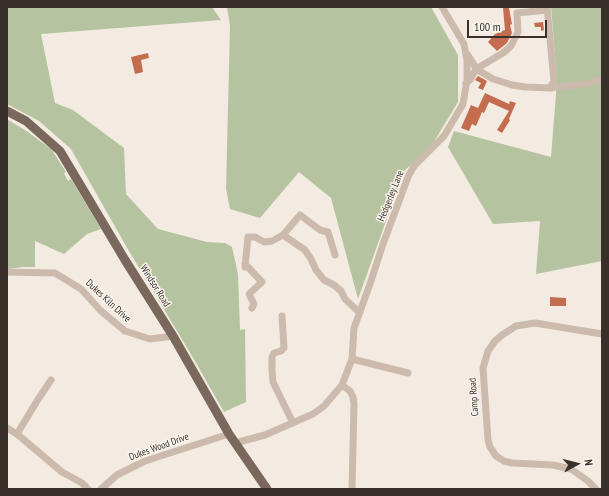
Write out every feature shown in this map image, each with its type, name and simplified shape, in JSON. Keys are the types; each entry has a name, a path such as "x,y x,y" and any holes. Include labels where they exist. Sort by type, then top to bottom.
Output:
{"main road":[{"name":"Windsor Road","path":"7,111 26,121 60,151 125,260 173,336 229,434 266,489"}],"street":[{"name":"Hedgerley Lane","path":"235,443 266,435 313,414 324,406 342,385 352,359 354,328 359,312 408,177 414,166 444,136 462,104 466,83 467,62 464,44 442,7"},
{"path":"466,83 470,80 476,69 503,53 511,46 518,32 517,13 547,9 554,80 550,88"},
{"path":"465,52 476,69 493,79 512,85 550,88 586,84 602,79"},
{"path":"252,308 254,304 249,294 262,282 245,266 248,237 255,237 264,242 272,241 283,235 300,215 320,230 328,232 335,254"},
{"path":"283,235 305,250 324,280 334,285 341,291 346,300 359,312"},
{"name":"Dukes Kiln Drive","path":"7,272 55,273 81,289 101,312 125,331 150,339 173,336"},
{"path":"282,316 284,348 281,351 274,353 272,357 273,382 293,423"},
{"name":"Camp Road","path":"596,489 588,481 571,469 552,465 512,463 504,461 496,456 490,447 488,440 483,368 488,351 495,342 502,334 516,326 535,323 602,334"},
{"path":"352,359 408,373"},
{"path":"17,434 51,380"},
{"path":"342,385 350,391 353,396 354,404 352,489"},
{"path":"7,428 17,434 62,472 88,489"},
{"name":"Dukes Wood Drive","path":"101,489 117,475 145,461 229,434"}],"green space":[{"path":"7,7 212,7 221,20 41,34 55,103 73,110 124,148 126,194 158,229 207,242 225,243 232,247 238,274 240,330 245,329 246,402 224,412 126,246 71,149 39,121 7,104"},
{"path":"227,7 431,7 458,55 458,102 432,145 404,171 358,299 331,198 299,172 260,218 230,209 226,189 230,26"},
{"path":"551,7 602,7 602,261 536,274 540,221 493,224 448,147 454,131 551,157 557,81"},
{"path":"7,119 28,132 52,150 66,172 64,173 68,181 71,179 101,229 87,234 64,254 35,241 35,267 7,269"}],"building":[{"path":"503,8 509,8 512,33 507,43 497,51 488,42 495,34 505,30"},
{"path":"543,22 544,30 541,31 541,27 535,27 534,23"},
{"path":"148,53 149,58 141,60 143,72 135,74 131,57"},
{"path":"478,76 487,81 483,90 478,88 481,83 475,80"},
{"path":"485,93 509,104 510,101 516,103 509,119 510,120 502,133 497,130 509,111 489,102 484,113 482,112 476,126 472,124 469,131 461,128 471,105 478,108"},
{"path":"550,297 566,298 566,306 550,306"}]}
